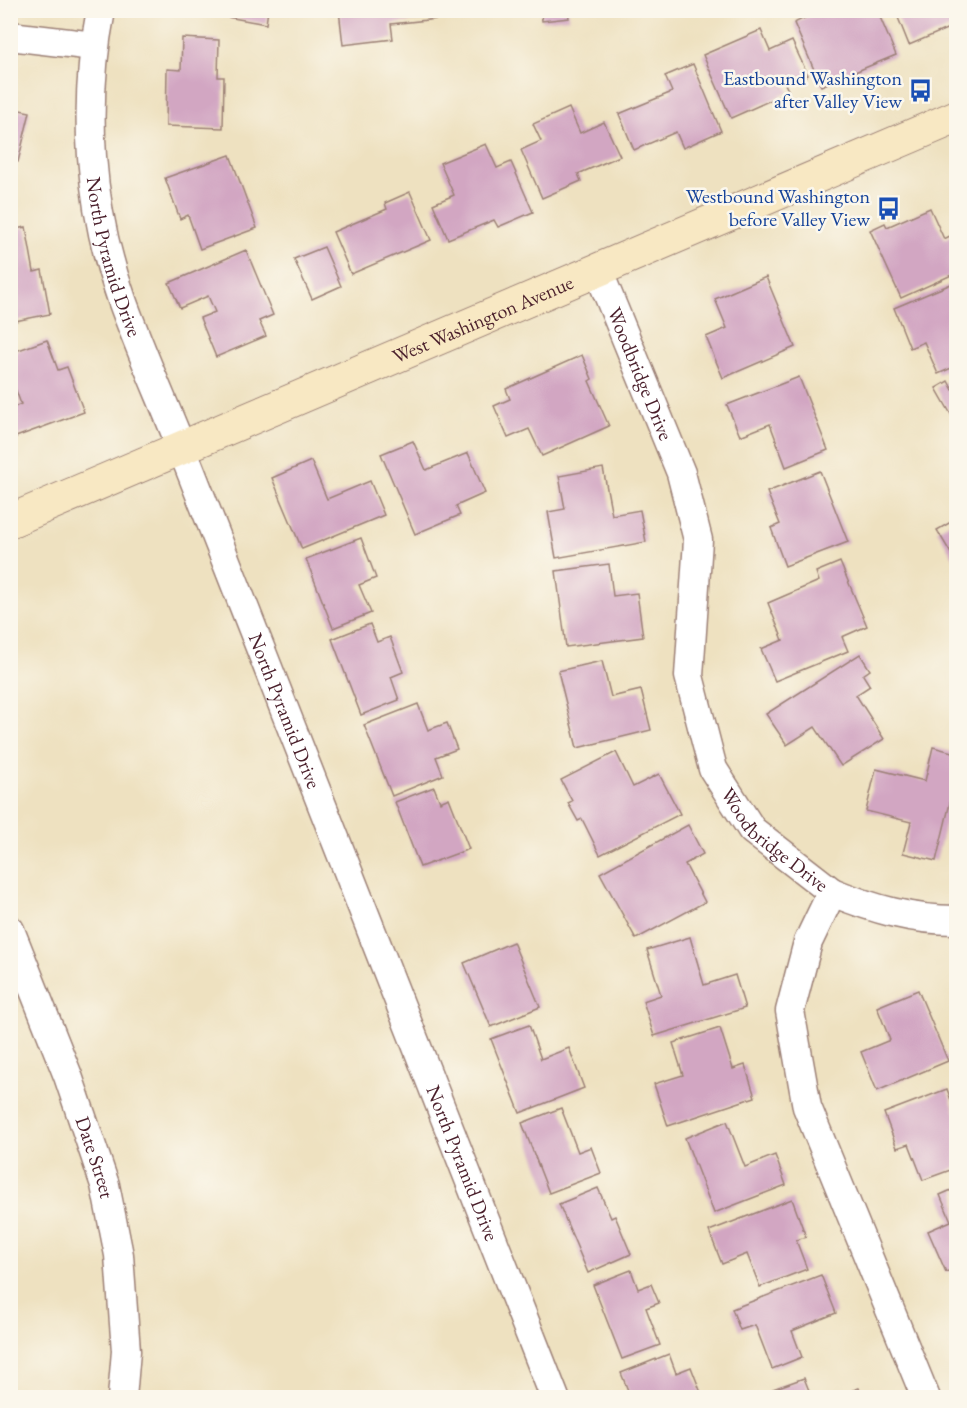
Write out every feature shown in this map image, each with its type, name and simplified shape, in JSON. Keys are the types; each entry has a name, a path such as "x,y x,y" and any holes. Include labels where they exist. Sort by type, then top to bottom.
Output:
{"main road":[{"name":"West Washington Avenue","path":"10,521 957,117"}],"street":[{"name":"North Pyramid Drive","path":"101,10 94,46 90,109 93,175 106,241 121,299 555,1398"},
{"path":"10,36 94,46"},
{"name":"Woodbridge Drive","path":"598,270 681,473 698,540 689,676 713,769 752,830 832,892 808,942 790,1011 807,1107 926,1398"},
{"path":"832,892 870,908 926,920 957,920"},
{"name":"Date Street","path":"10,930 68,1076 105,1185 119,1255 126,1351 122,1398"}],"building":[{"path":"189,10 268,10 266,24"},
{"path":"339,10 445,10 446,18 391,24 393,39 343,45"},
{"path":"462,10 500,10 500,12 463,17"},
{"path":"541,10 568,10 569,18 542,21"},
{"path":"821,10 877,10 896,55 821,86 794,23"},
{"path":"895,10 956,10 956,25 909,45"},
{"path":"761,30 770,51 792,41 808,75 785,84 789,92 731,118 703,55"},
{"path":"182,38 219,40 218,77 224,77 223,128 166,126 167,69 181,70"},
{"path":"693,64 721,131 683,148 676,132 634,150 619,114 672,92 665,76"},
{"path":"10,108 30,112 18,162 10,161"},
{"path":"569,108 580,133 604,122 620,156 578,174 581,181 542,198 521,150 541,141 533,124"},
{"path":"486,144 497,168 511,162 533,212 498,227 494,220 448,239 433,204 454,195 440,163"},
{"path":"230,155 257,228 200,249 188,215 180,219 165,178"},
{"path":"410,192 431,240 351,274 333,232 387,209 385,203"},
{"path":"930,208 944,239 956,233 956,273 901,298 870,230 885,223 887,227"},
{"path":"26,227 34,272 42,270 50,314 10,322 10,230"},
{"path":"324,247 341,286 312,299 294,259"},
{"path":"246,250 273,315 259,321 266,336 216,357 200,318 215,312 208,296 180,308 169,283"},
{"path":"766,277 795,347 723,378 706,337 727,328 715,299"},
{"path":"956,282 956,366 938,374 924,342 910,348 894,308"},
{"path":"47,340 58,370 67,367 84,412 13,438 10,431 10,409 21,404 10,374 10,353"},
{"path":"582,355 592,379 589,381 609,426 542,456 529,429 508,438 494,406 510,399 506,389"},
{"path":"799,377 828,450 786,467 770,424 740,436 727,405"},
{"path":"948,381 953,390 956,388 956,423 936,388"},
{"path":"956,430 956,443 951,433"},
{"path":"413,441 426,470 468,453 485,493 456,506 460,515 415,534 381,454"},
{"path":"311,461 327,499 370,481 384,515 302,549 272,478"},
{"path":"603,468 612,515 640,510 646,542 556,558 548,512 565,509 559,476"},
{"path":"820,471 848,542 785,566 771,528 780,524 767,492"},
{"path":"956,519 956,562 937,530"},
{"path":"361,538 376,578 359,585 371,613 333,628 306,559"},
{"path":"840,562 867,626 842,637 848,651 775,681 761,649 783,640 768,603 819,581 816,572"},
{"path":"609,564 613,596 637,593 643,637 566,647 556,571"},
{"path":"370,624 377,642 390,637 403,672 391,677 399,700 361,715 332,639"},
{"path":"860,654 870,670 863,675 870,686 856,695 884,739 841,766 815,727 787,745 766,714"},
{"path":"602,661 611,697 641,690 651,730 577,748 558,671"},
{"path":"418,704 428,730 447,723 457,749 436,757 443,775 392,796 364,725"},
{"path":"933,747 956,753 956,778 936,861 903,853 911,822 866,811 876,769 925,781"},
{"path":"616,752 633,787 659,774 680,814 600,855 582,819 578,821 568,803 572,801 561,780"},
{"path":"434,787 440,802 449,798 469,849 420,867 395,802"},
{"path":"688,825 703,854 685,864 705,902 636,939 600,873"},
{"path":"690,937 704,985 735,975 745,1008 654,1036 643,1001 661,995 647,950"},
{"path":"513,942 540,1007 491,1027 464,963"},
{"path":"918,990 948,1061 877,1091 861,1052 890,1040 877,1007"},
{"path":"529,1025 541,1059 569,1048 584,1088 520,1113 491,1039"},
{"path":"720,1028 733,1069 745,1065 755,1097 668,1126 654,1084 683,1075 673,1043"},
{"path":"947,1089 956,1114 956,1168 923,1180 909,1144 897,1148 884,1113"},
{"path":"561,1108 578,1152 591,1147 601,1173 549,1193 522,1123"},
{"path":"727,1121 745,1167 775,1155 786,1185 714,1213 685,1138"},
{"path":"598,1188 611,1218 615,1216 631,1254 588,1273 559,1204"},
{"path":"956,1188 956,1268 946,1272 928,1231 951,1221 940,1195"},
{"path":"792,1199 806,1237 796,1240 807,1269 760,1287 747,1254 722,1264 709,1231"},
{"path":"631,1270 638,1289 651,1284 659,1303 646,1308 660,1345 622,1359 593,1285"},
{"path":"821,1275 836,1313 792,1331 802,1357 772,1369 755,1325 740,1330 732,1309"},
{"path":"669,1354 676,1373 691,1367 703,1398 631,1398 621,1373"},
{"path":"804,1378 812,1398 777,1398 773,1389"},
{"path":"859,1388 863,1398 834,1398 834,1397"}],"place":[{"name":"Eastbound Washington after Valley View","path":"920,90"},
{"name":"Westbound Washington before Valley View","path":"888,208"}]}
